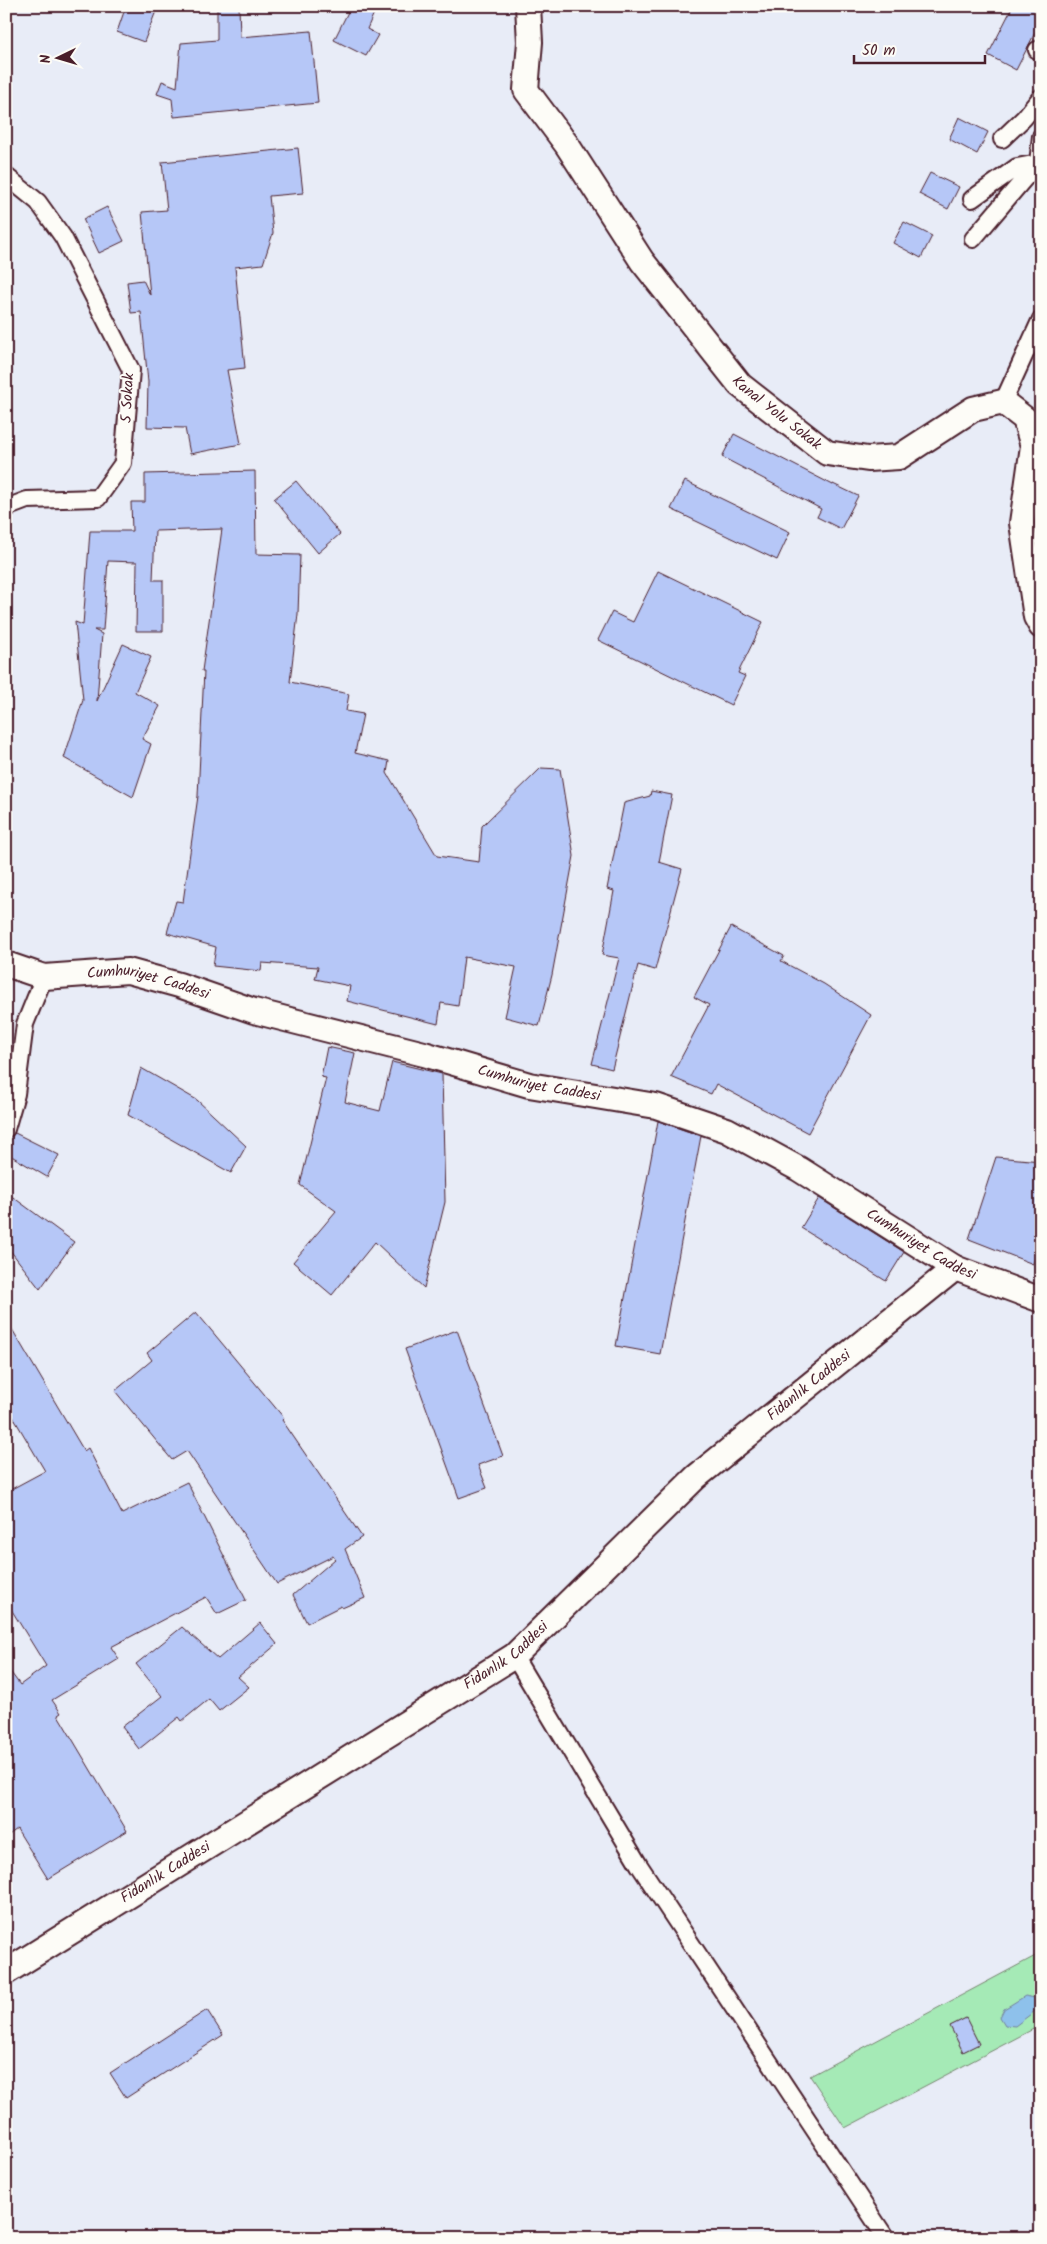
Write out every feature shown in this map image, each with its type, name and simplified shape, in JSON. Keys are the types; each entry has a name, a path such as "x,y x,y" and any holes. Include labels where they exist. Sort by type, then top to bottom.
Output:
{"street":[{"name":"Kanal Yolu Sokak","path":"528,6 530,42 526,90 567,145 642,261 740,385 827,453 868,459 899,457 973,409 1004,402"},
{"path":"1002,140 1024,118 1041,97"},
{"path":"973,240 1039,161 1041,136"},
{"path":"972,199 1017,167 1039,161"},
{"name":"5 Sokak","path":"6,176 38,202 63,237 131,370 123,463 98,498 27,500 6,508"},
{"path":"1041,319 1004,402 1024,419 1033,446 1022,523 1036,618 1041,626"},
{"name":"Cumhuriyet Caddesi","path":"6,964 44,977 128,971 179,985 254,1011 424,1054 530,1085 656,1106 727,1130 799,1169 955,1268 1041,1300"},
{"path":"6,1129 16,1094 25,1024 44,977"},
{"name":"Fidanlık Caddesi","path":"6,1972 514,1656 696,1477 955,1268"},
{"path":"514,1656 639,1865 886,2238"}],"green space":[{"path":"1041,1953 1041,2025 845,2128 810,2076"}],"water":[{"path":"1025,1996 1035,1998 1039,2005 1035,2011 1015,2026 1005,2025 1000,2017 1004,2009"}],"building":[{"path":"126,6 144,6 156,11 144,42 117,32"},
{"path":"217,6 239,6 240,37 311,31 318,103 174,117 172,99 157,94 162,81 177,87 181,43 217,40"},
{"path":"351,6 357,6 374,13 367,29 378,35 366,56 334,40"},
{"path":"1013,6 1041,6 1041,21 1016,70 988,55"},
{"path":"959,117 988,132 977,154 949,139"},
{"path":"298,148 303,193 269,196 273,233 263,264 235,267 245,368 227,370 241,444 190,454 185,428 147,427 148,382 141,312 131,313 127,282 143,280 150,295 142,212 167,210 162,162"},
{"path":"930,173 959,187 948,209 919,194"},
{"path":"107,207 124,241 99,253 83,219"},
{"path":"904,222 932,236 921,258 893,243"},
{"path":"734,434 858,496 841,529 817,517 821,509 722,457"},
{"path":"255,471 256,554 300,555 298,614 290,682 349,694 346,711 363,714 355,753 389,761 387,773 437,856 479,862 482,826 541,768 560,769 574,856 552,975 539,1026 505,1017 516,967 464,957 458,1006 441,1003 438,1024 347,1001 350,986 315,979 318,967 262,963 261,971 213,966 216,947 167,933 176,901 183,902 198,796 204,671 202,671 222,529 155,531 153,580 163,580 163,631 136,631 137,562 108,561 103,630 94,630 102,634 97,701 123,644 151,657 135,692 160,706 142,739 151,744 133,797 64,758 83,700 75,622 83,625 90,531 132,531 131,502 145,502 145,474"},
{"path":"296,481 340,534 318,553 274,499"},
{"path":"685,481 790,532 777,560 671,509"},
{"path":"658,571 763,622 738,673 745,676 731,705 598,640 612,612 633,622"},
{"path":"651,791 672,795 659,862 682,869 655,970 638,965 612,1069 592,1064 619,958 602,955 614,891 607,889 624,803 650,796"},
{"path":"731,927 784,956 781,961 824,984 871,1015 808,1133 716,1084 711,1094 671,1077 709,1005 694,997"},
{"path":"327,1047 355,1053 345,1102 380,1111 392,1062 442,1074 445,1202 424,1288 375,1242 332,1295 293,1262 336,1211 300,1185 326,1078 321,1077"},
{"path":"141,1068 197,1100 246,1146 231,1173 128,1115"},
{"path":"658,1121 701,1136 660,1354 616,1346"},
{"path":"15,1133 59,1155 47,1177 8,1154 10,1138"},
{"path":"996,1157 1041,1161 1041,1240 1033,1264 969,1239"},
{"path":"6,1192 74,1242 40,1289 6,1245"},
{"path":"819,1198 904,1252 886,1281 801,1228"},
{"path":"196,1312 284,1418 282,1420 362,1537 345,1549 365,1598 342,1608 341,1606 307,1623 293,1595 335,1559 333,1556 277,1584 187,1451 172,1460 115,1391 152,1360 147,1353"},
{"path":"6,1319 84,1451 88,1448 122,1514 187,1482 246,1600 217,1614 206,1597 111,1647 119,1659 52,1700 61,1713 58,1715 127,1831 48,1879 17,1829 6,1837 6,1666 20,1685 46,1666 6,1601 6,1492 45,1471 6,1405"},
{"path":"457,1330 503,1456 478,1465 487,1488 459,1498 405,1349"},
{"path":"260,1623 277,1644 238,1677 249,1687 219,1711 209,1699 182,1721 179,1717 139,1749 122,1727 162,1696 136,1664 182,1627 218,1659"},
{"path":"207,2010 223,2035 126,2098 110,2073"},
{"path":"966,2018 979,2044 963,2052 950,2026"}]}
